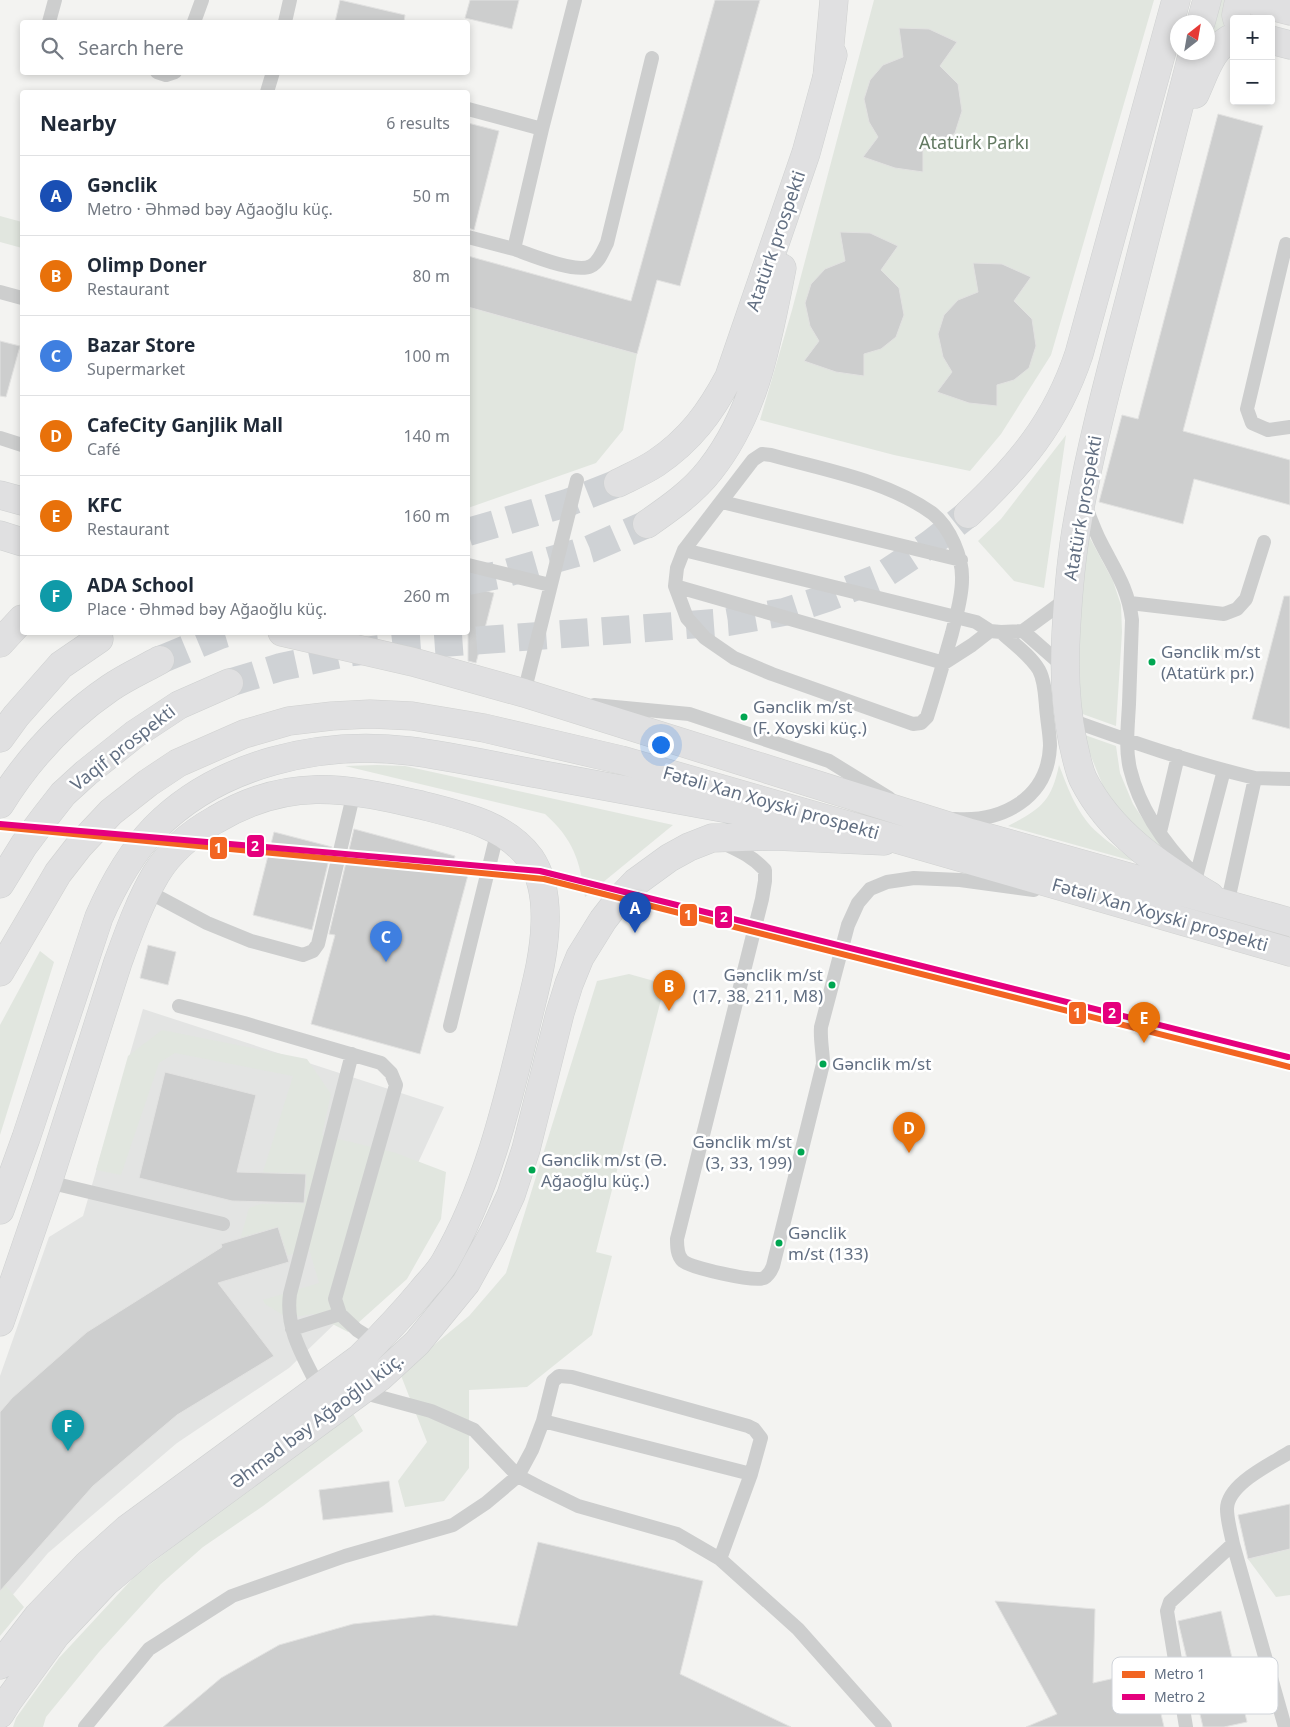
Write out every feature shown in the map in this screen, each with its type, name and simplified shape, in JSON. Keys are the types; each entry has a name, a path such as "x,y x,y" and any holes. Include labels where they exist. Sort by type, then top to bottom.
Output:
{"main road":[{"path":"827,77 834,0"},
{"name":"Atatürk prospekti","path":"647,524 683,498 710,470 742,418 765,352 806,154 847,0"},
{"path":"968,514 997,487 1026,454 1045,427 1070,382 1080,354 1176,0"},
{"path":"1203,15 1207,0"},
{"path":"1240,15 1250,2 1290,11"},
{"path":"1166,154 1210,62 1222,45 1230,40"},
{"path":"1275,41 1290,45"},
{"name":"Atatürk prospekti","path":"1191,60 1102,409 1082,497 1072,556 1064,667 1068,719 1082,777 1098,804 1120,831 1163,867 1227,905"},
{"name":"Atatürk prospekti","path":"618,483 655,463 672,451 704,420 717,400 729,377 806,154"},
{"path":"0,495 20,501"},
{"path":"0,535 20,541"},
{"path":"0,643 20,621"},
{"name":"Fətəli Xan Xoyski prospekti","path":"295,635 413,662 535,697 921,817 1290,922"},
{"path":"328,635 413,662"},
{"path":"0,738 16,716 61,665 99,639"},
{"path":"0,804 32,760 66,723 110,688 160,660"},
{"name":"Vaqif prospekti","path":"0,884 24,845 63,794 135,734 179,704 229,683"},
{"name":"Fətəli Xan Xoyski prospekti","path":"0,972 58,873 79,846 111,812 148,783 178,763 244,734 289,721 370,714 412,716 484,728 620,760 1290,952"},
{"path":"0,1210 26,1138 99,917 113,886 138,847 155,828 178,808 204,790 227,778 284,758 315,752 343,748 410,751 908,842"},
{"name":"Əhməd bəy Ağaoğlu küç.","path":"0,1322 48,1182 131,926 157,872 174,851 202,827 242,805 264,796 311,789 354,792 447,812 475,820 498,830 519,846 530,859 543,887 546,922 543,951 519,1053 493,1148 480,1189 444,1265 394,1324 360,1358 127,1529 87,1565 38,1616 0,1665"},
{"name":"Əhməd bəy Ağaoğlu küç.","path":"0,1714 56,1635 105,1583 143,1551 380,1377 417,1343 466,1283 494,1232 511,1195 526,1149 569,984 580,957 617,902 636,882 689,846 712,838 774,836 908,842"}],"lane":[{"path":"49,20 55,0"},
{"path":"195,20 202,0"},
{"path":"285,20 290,0"},
{"path":"514,249 575,0"},
{"path":"470,238 573,267 583,268 591,266 596,262 606,243 652,58"},
{"path":"268,90 272,75"},
{"path":"470,110 542,129"},
{"path":"1286,244 1247,409 1252,423 1268,430 1290,427"},
{"path":"0,292 20,297"},
{"path":"0,438 20,443"},
{"path":"762,454 887,488 933,514 951,536 961,560 962,581 956,617 944,663 927,717 921,723 913,724 772,674 734,658 705,638 687,618 675,586 677,568 684,550 722,502 753,460 762,454"},
{"path":"535,697 550,586 578,480"},
{"path":"1082,497 1099,540 1125,587 1130,603 1132,620 1128,740 1130,768 1142,804 1178,858 1227,905 1255,778"},
{"path":"722,502 961,560"},
{"path":"1130,603 1224,614 1237,608 1246,599 1264,542"},
{"path":"684,550 976,622 996,632 1031,660 1040,672 1050,745 1044,773 1034,791 1021,803 1005,812 986,818 967,820 921,817"},
{"path":"470,566 550,586"},
{"path":"675,586 944,663 996,632 1023,630 1068,598"},
{"path":"1023,630 1064,667"},
{"path":"1068,719 1224,770 1255,778 1290,779"},
{"path":"1160,832 1178,756"},
{"path":"1196,877 1224,770"},
{"path":"147,892 207,922 251,941 302,955 313,952 318,944 354,792"},
{"path":"450,1026 498,830"},
{"path":"712,838 748,854 765,870 765,881 677,1239 677,1252 683,1261 743,1278 763,1278 769,1274 774,1266 822,1064 823,1055 820,1040 823,1019 848,925 858,903 870,889 887,882 914,878 960,880 1104,898"},
{"path":"1234,936 1290,959"},
{"path":"179,1006 381,1063 392,1073 396,1085 335,1299 340,1314 357,1330 376,1342"},
{"path":"318,1388 292,1329 288,1308 352,1054"},
{"path":"48,1182 224,1224"},
{"path":"292,1329 340,1314"},
{"path":"85,1727 149,1649 232,1596 346,1556 453,1525 486,1503 518,1476 532,1450 543,1421 553,1381 559,1376 572,1377 754,1429 761,1438 751,1474 720,1559"},
{"path":"361,1392 431,1411 474,1430 518,1476 578,1506 678,1534 720,1559 798,1629 885,1727"},
{"path":"543,1421 751,1474"},
{"path":"1265,1657 1232,1544 1226,1509 1229,1497 1236,1486 1290,1452"},
{"path":"1175,1657 1168,1611 1170,1602 1232,1544"},
{"path":"1278,1703 1285,1727"},
{"path":"1184,1714 1186,1727"}],"shaded area":[{"path":"143,1009 444,1107 350,1309 289,1368 177,1443 48,1553 0,1610 0,1376 49,1237 83,1216"}],"green space":[{"name":"Atatürk Parkı","path":"874,0 1154,0 1051,355 1001,434 970,471 894,455 760,420 792,310"},
{"path":"1220,0 1231,0 1229,27 1215,34 1214,15"},
{"path":"0,216 20,221 20,247 0,242"},
{"path":"470,308 637,354 623,430 596,463 470,507"},
{"path":"1066,435 1044,588 1014,581 978,541 1001,519"},
{"path":"1083,525 1113,581 1121,605 1122,632 1116,726 1077,712"},
{"path":"1082,734 1116,746 1120,773 1133,804 1165,852 1123,815 1103,786"},
{"path":"1059,765 1070,793 1085,819 1103,837 1136,862 1008,826 1028,815 1048,797"},
{"path":"345,766 405,766 673,825 585,897 581,872 574,851 555,823 545,814"},
{"path":"40,951 54,962 0,1135 0,1025"},
{"path":"629,974 665,984 596,1252 612,1256 592,1335 527,1387 469,1390 469,1468 444,1501 405,1507 398,1481 427,1442 400,1373 469,1316 506,1273 597,981"},
{"path":"162,1030 307,1059 331,1094 322,1135 396,1153 446,1172 441,1219 407,1279 348,1332 313,1314 288,1318 265,1304 263,1300 319,1283 309,1249 252,1266 236,1254 249,1208 261,1204 305,1203 306,1174 262,1175 293,1076 175,1053 159,1063 121,1175 96,1170 128,1056"},
{"path":"351,1410 363,1431 263,1506 203,1547 161,1584 99,1652 46,1717 43,1727 13,1727 16,1718 59,1658 135,1576"},
{"path":"1290,1549 1290,1595 1276,1597 1248,1559"},
{"path":"5,1585 24,1607 0,1636 0,1591"}],"building":[{"path":"340,0 405,15 404,20 335,20"},
{"path":"470,0 519,0 512,29 465,18"},
{"path":"715,0 760,0 680,286 657,280 637,354 470,308 470,257 631,301"},
{"path":"899,28 929,29 957,42 940,66 958,84 962,111 955,133 940,145 923,150 923,172 895,168 863,157 878,137 869,122 864,99 870,80 883,65 903,57"},
{"path":"1218,114 1263,126 1183,431 1290,460 1290,505 1194,479 1183,524 1099,502 1122,415 1138,419"},
{"path":"470,124 499,131 474,230 470,229"},
{"path":"840,232 870,233 898,246 881,270 899,288 904,315 896,337 881,349 864,354 864,376 836,372 804,361 819,341 810,326 805,303 811,284 825,269 845,261"},
{"path":"973,263 1002,264 1031,277 1014,301 1032,319 1036,346 1029,368 1014,380 997,385 997,406 969,403 937,392 952,372 943,357 938,334 944,315 958,300 978,292"},
{"path":"0,341 20,346 6,397 0,396"},
{"path":"470,587 494,593 476,663 468,661"},
{"path":"1284,596 1290,596 1290,729 1252,719"},
{"path":"354,829 455,856 451,871 468,875 420,1054 311,1024 335,935 329,934"},
{"path":"274,832 332,847 312,930 253,915"},
{"path":"148,945 176,952 168,985 140,978"},
{"path":"165,1072 256,1095 237,1172 306,1174 304,1203 232,1201 139,1178"},
{"path":"278,1227 289,1262 218,1283 274,1356 177,1415 93,1486 0,1591 0,1412 12,1398 87,1332 222,1247 221,1244"},
{"path":"389,1481 393,1512 323,1520 319,1490"},
{"path":"1290,1504 1290,1549 1248,1559 1238,1515"},
{"path":"538,1542 703,1581 680,1674 791,1727 163,1727 221,1678 279,1645 353,1624 434,1615 517,1626"},
{"path":"995,1601 1095,1609 1093,1683 1112,1679 1112,1714 1161,1714 1164,1727 1026,1727 1057,1714"},
{"path":"1221,1611 1232,1657 1186,1657 1178,1621"},
{"path":"1200,1714 1245,1714 1247,1722 1224,1727 1203,1727"}],"tunnel":[{"path":"470,531 567,503 618,483"},
{"path":"229,683 281,667 346,653 415,645 728,622 784,612 827,598 880,577 930,544 968,514"},
{"path":"470,581 503,574 590,549 647,524"},
{"path":"160,660 220,635"}],"metro line":[{"name":"2","path":"0,824 540,871 1288,1057"},
{"name":"1","path":"0,827 544,879 1290,1067"}],"place":[{"name":"Gənclik m/st (Atatürk pr.)","path":"1152,662"},
{"name":"Gənclik m/st (F. Xoyski küç.)","path":"744,717"},
{"name":"Gənclik","path":"635,933"},
{"name":"Bazar Store","path":"386,962"},
{"name":"Gənclik m/st (17, 38, 211, M8)","path":"832,985"},
{"name":"Olimp Doner","path":"669,1011"},
{"name":"KFC","path":"1144,1043"},
{"name":"Gənclik m/st","path":"823,1064"},
{"name":"Gənclik m/st (3, 33, 199)","path":"801,1152"},
{"name":"CafeCity Ganjlik Mall","path":"909,1153"},
{"name":"Gənclik m/st (Ə. Ağaoğlu küç.)","path":"532,1170"},
{"name":"Gənclik m/st (133)","path":"779,1243"},
{"name":"ADA School","path":"68,1451"}]}
